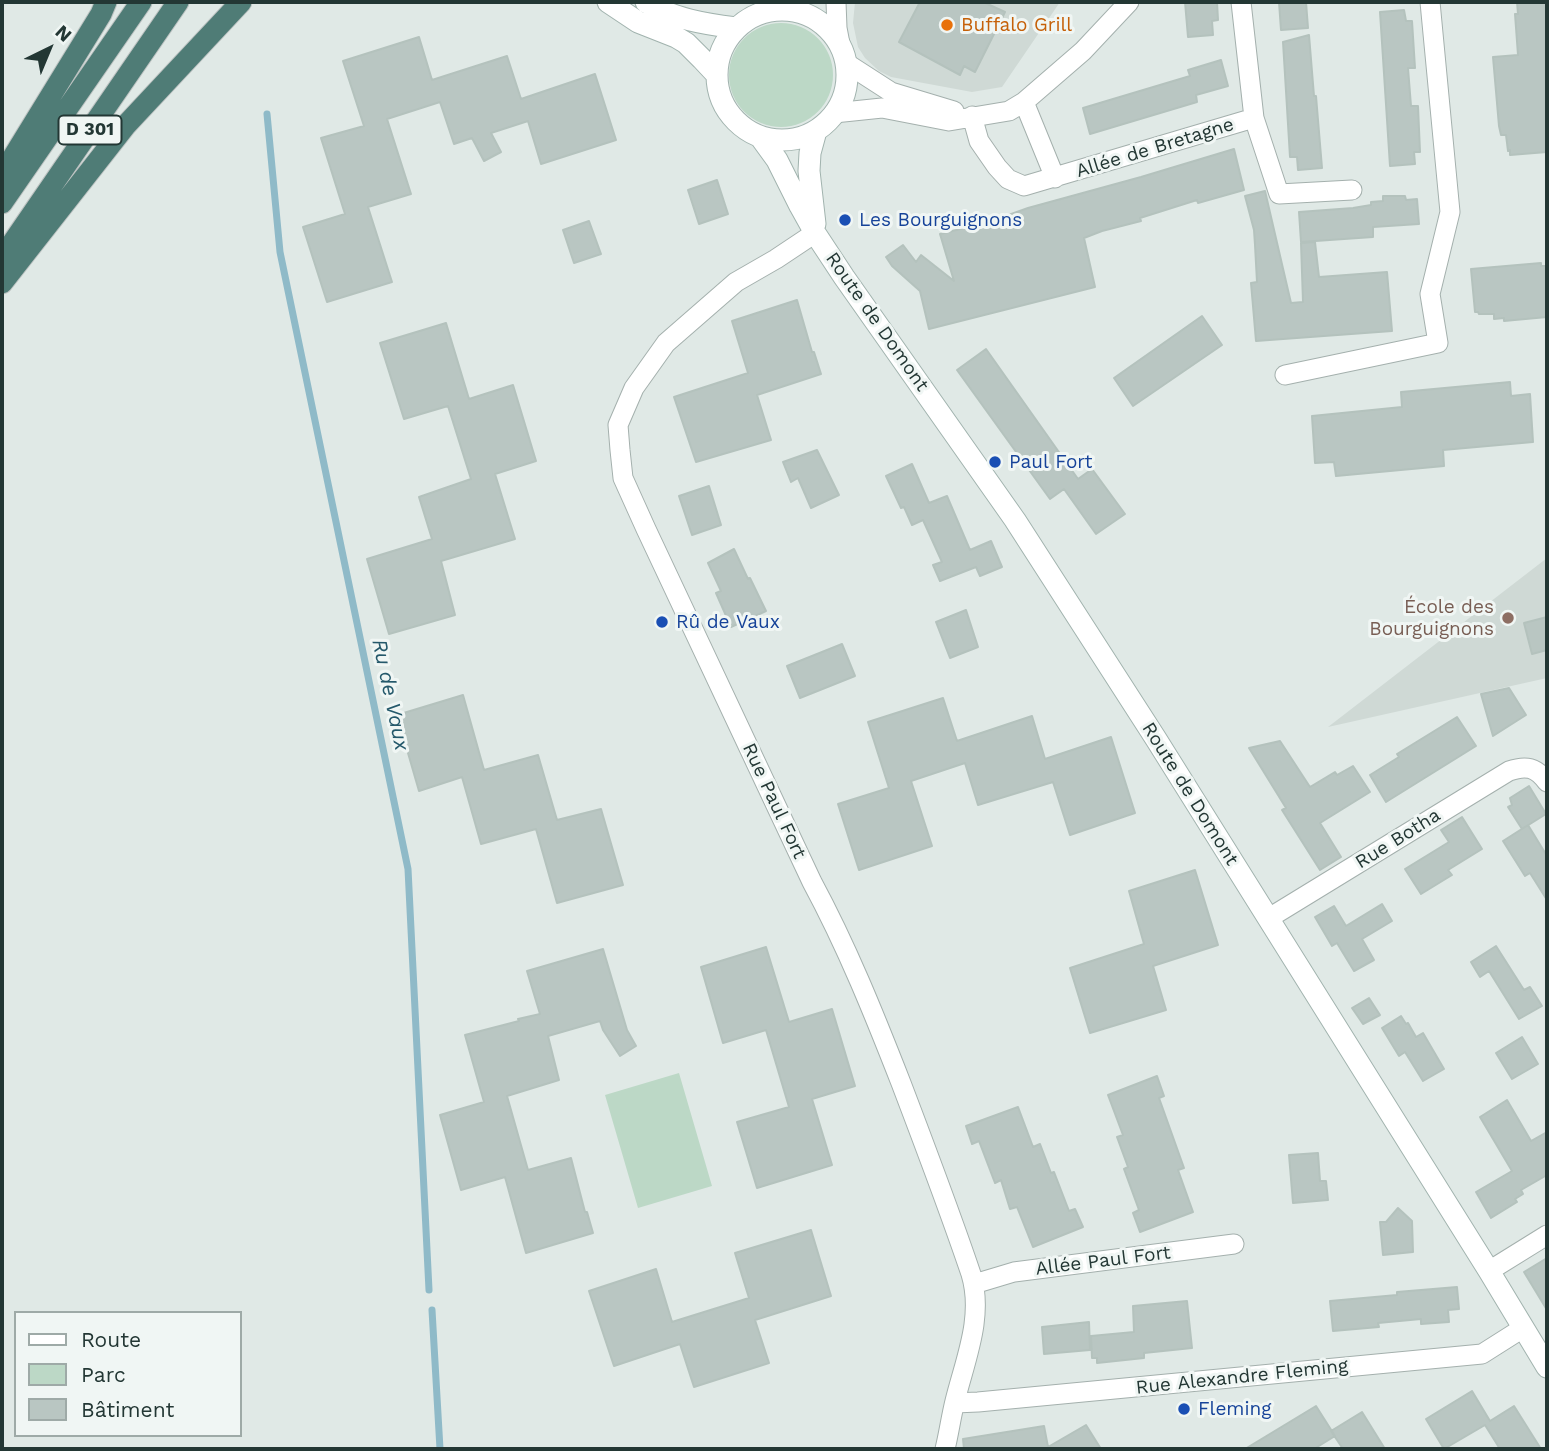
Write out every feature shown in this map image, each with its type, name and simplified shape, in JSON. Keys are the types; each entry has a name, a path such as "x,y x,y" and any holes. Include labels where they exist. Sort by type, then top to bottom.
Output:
{"highway":[{"path":"2,175 106,2"},
{"name":"D 301","path":"2,203 141,2"},
{"name":"D 301","path":"2,258 178,2"},
{"path":"2,283 126,125 242,2"}],"main road":[{"path":"608,2 638,22 686,43 716,74"},
{"path":"646,2 673,16 693,22 736,28"},
{"path":"787,6 813,17 831,32 844,56 848,77 841,104 820,130 803,137 781,141 761,138 741,127 723,104 716,74 720,52 736,28 746,20 787,6"},
{"name":"Route de Domont","path":"816,131 810,153 809,171 816,233"},
{"name":"Route de Domont","path":"761,138 777,160 800,206 844,277 1015,520 1269,918 1547,1367"}],"street":[{"path":"836,2 837,29 844,56 891,92 972,116"},
{"path":"834,113 883,107 949,121 1009,111 1024,103 1083,51 1129,2"},
{"name":"Allée de Bretagne","path":"1241,2 1254,118 1279,194 1352,190"},
{"path":"1284,374 1438,343 1430,294 1450,212 1430,2"},
{"name":"Allée de Bretagne","path":"1024,103 1055,178"},
{"name":"Allée de Bretagne","path":"972,116 979,141 997,167 1008,179 1024,186 1254,118"},
{"name":"Rue Paul Fort","path":"816,233 736,282 666,343 634,388 618,425 623,478 864,988 945,1199 974,1284 974,1331 945,1449"},
{"name":"Rue Botha","path":"1269,918 1509,771 1530,767 1539,772 1547,782"},
{"path":"1489,1271 1547,1235"},
{"name":"Allée Paul Fort","path":"974,1284 1014,1272 1234,1244"},
{"name":"Rue Alexandre Fleming","path":"955,1403 1482,1354 1523,1328"}],"shaded area":[{"path":"855,2 1060,2 1002,87 972,92 891,77 879,71 858,47 853,23"},
{"name":"École des Bourguignons","path":"1547,558 1547,678 1328,727"}],"green space":[{"path":"781,23 801,27 818,38 829,55 833,75 829,95 818,112 801,123 781,127 761,123 744,112 733,95 729,75 733,55 744,38 761,27"},
{"path":"679,1073 712,1186 638,1208 605,1095"}],"building":[{"name":"Buffalo Grill","path":"920,2 983,2 1005,12 975,72 964,66 960,75 899,42"},
{"path":"1185,2 1217,2 1218,20 1212,21 1213,35 1188,37"},
{"path":"1279,2 1306,2 1308,28 1281,30"},
{"path":"1517,2 1547,2 1547,152 1510,155 1506,135 1501,135 1499,126 1493,57 1518,55 1515,14 1518,14"},
{"path":"1404,10 1406,21 1412,21 1415,68 1408,68 1411,106 1418,106 1420,152 1414,152 1415,164 1390,166 1380,12"},
{"path":"1309,35 1322,168 1298,170 1297,157 1290,157 1283,42"},
{"path":"419,37 432,80 507,56 521,99 595,74 616,140 541,164 528,121 491,133 501,152 484,161 472,138 454,144 440,102 387,119 411,194 368,207 392,282 327,302 303,227 345,214 321,138 364,126 343,61"},
{"path":"1221,60 1228,86 1196,95 1197,102 1090,134 1083,108 1190,76 1188,70"},
{"path":"1234,149 1244,190 1198,203 1197,200 1084,238 1095,287 929,329 920,291 892,266 886,257 903,245 916,262 921,255 954,281 940,234"},
{"path":"717,180 728,214 699,224 688,190"},
{"path":"1265,191 1291,303 1303,302 1301,243 1315,242 1319,277 1387,272 1392,331 1256,341 1251,283 1257,282 1254,230 1245,196"},
{"path":"1383,196 1417,199 1419,224 1373,227 1373,237 1301,242 1299,212 1371,205 1371,202 1383,201"},
{"path":"589,221 601,254 574,263 563,230"},
{"path":"1541,263 1541,266 1547,266 1547,317 1504,321 1504,318 1494,319 1494,314 1475,312 1471,269"},
{"path":"797,300 821,374 757,395 771,440 696,462 674,397 748,373 732,321"},
{"path":"1202,316 1222,345 1133,406 1114,378"},
{"path":"446,323 469,399 513,385 536,461 495,474 515,539 441,561 455,615 389,634 367,559 432,539 419,497 471,479 448,406 404,419 380,343"},
{"path":"986,349 1078,479 1092,469 1125,514 1096,534 1064,489 1050,499 957,370"},
{"path":"1510,382 1511,396 1530,394 1533,442 1443,450 1444,466 1336,476 1334,462 1315,463 1312,416 1402,407 1401,392"},
{"path":"817,450 839,495 811,508 798,478 791,482 783,462"},
{"path":"912,464 929,503 947,496 970,550 991,541 1002,567 980,576 976,567 940,581 933,565 942,562 923,520 912,525 886,476"},
{"path":"709,486 721,525 692,535 679,496"},
{"path":"734,549 766,611 731,627 716,593 721,591 708,563"},
{"path":"966,610 978,647 950,658 936,622"},
{"path":"1547,617 1547,650 1532,654 1524,623"},
{"path":"842,644 855,676 800,698 787,666"},
{"path":"1509,688 1526,715 1493,736 1481,694"},
{"path":"463,695 484,770 538,755 557,820 601,809 623,885 557,903 536,829 481,844 462,777 419,791 397,715"},
{"path":"943,698 957,741 1032,716 1045,759 1111,737 1135,813 1070,835 1053,782 978,805 965,763 911,781 932,846 859,870 838,804 889,788 868,722"},
{"path":"1457,717 1476,746 1386,802 1370,775 1399,757 1397,754"},
{"path":"1280,741 1310,787 1335,772 1337,775 1353,766 1370,792 1320,823 1341,857 1320,870 1282,810 1286,808 1249,748"},
{"path":"1529,786 1546,814 1522,829 1508,807 1512,805 1510,798"},
{"path":"1462,817 1482,849 1448,870 1452,875 1421,894 1405,869 1449,842 1441,830"},
{"path":"1528,825 1547,856 1547,900 1530,873 1525,876 1503,841"},
{"path":"1195,870 1218,945 1153,966 1166,1010 1090,1033 1070,968 1144,944 1129,891"},
{"path":"1382,904 1392,921 1362,939 1374,960 1354,971 1337,943 1332,946 1315,917 1334,906 1346,926"},
{"path":"1496,946 1524,990 1530,987 1542,1006 1519,1019 1489,971 1480,977 1471,962"},
{"path":"766,947 789,1022 832,1009 855,1086 812,1099 832,1165 757,1188 737,1122 789,1107 766,1030 723,1043 701,967"},
{"path":"603,949 627,1030 636,1046 620,1056 600,1021 548,1036 559,1080 507,1096 528,1170 571,1158 593,1233 526,1253 505,1177 461,1190 440,1115 484,1102 465,1035 540,1014 527,971"},
{"path":"1369,998 1380,1015 1363,1024 1352,1008"},
{"path":"1401,1016 1416,1037 1423,1033 1444,1069 1423,1081 1405,1052 1399,1056 1382,1028"},
{"path":"1522,1037 1538,1064 1512,1079 1496,1053"},
{"path":"1157,1076 1164,1096 1159,1098 1184,1168 1178,1170 1193,1212 1140,1232 1133,1213 1139,1210 1124,1169 1128,1167 1117,1137 1123,1135 1108,1095"},
{"path":"1507,1100 1531,1141 1547,1132 1547,1175 1521,1190 1523,1194 1515,1199 1517,1202 1491,1218 1476,1192 1512,1171 1480,1117"},
{"path":"1018,1107 1033,1147 1040,1144 1069,1211 1075,1209 1083,1227 1033,1247 1017,1207 1010,1209 1001,1180 995,1183 979,1141 972,1144 966,1126"},
{"path":"1318,1153 1320,1181 1326,1181 1328,1200 1293,1203 1289,1155"},
{"path":"1398,1208 1412,1221 1413,1252 1383,1255 1380,1222 1386,1222"},
{"path":"811,1230 831,1296 755,1320 769,1363 694,1387 680,1344 614,1366 589,1291 656,1269 672,1322 749,1298 735,1253"},
{"path":"1547,1258 1547,1310 1524,1272"},
{"path":"1457,1287 1459,1309 1448,1310 1449,1322 1421,1324 1421,1319 1378,1323 1379,1327 1333,1331 1330,1301"},
{"path":"1187,1301 1192,1348 1144,1353 1144,1358 1097,1363 1097,1358 1092,1358 1091,1336 1134,1332 1133,1306"},
{"path":"1089,1322 1090,1350 1044,1354 1042,1327"},
{"path":"1472,1391 1490,1421 1514,1406 1541,1449 1500,1449 1485,1425 1444,1449 1426,1419"},
{"path":"1316,1406 1335,1436 1314,1449 1245,1449"},
{"path":"1362,1412 1385,1449 1343,1449 1331,1431"},
{"path":"1086,1425 1101,1449 964,1449 963,1439 1044,1426 1048,1447"}],"waterway":[{"name":"Ru de Vaux","path":"267,114 280,252 408,869 429,1290"},
{"name":"Ru de Vaux","path":"432,1310 440,1449"}],"place":[{"name":"Buffalo Grill","path":"947,25"},
{"name":"Les Bourguignons","path":"845,220"},
{"name":"Paul Fort","path":"995,462"},
{"name":"École des Bourguignons","path":"1508,618"},
{"name":"Rû de Vaux","path":"662,622"},
{"name":"Fleming","path":"1184,1409"}]}
